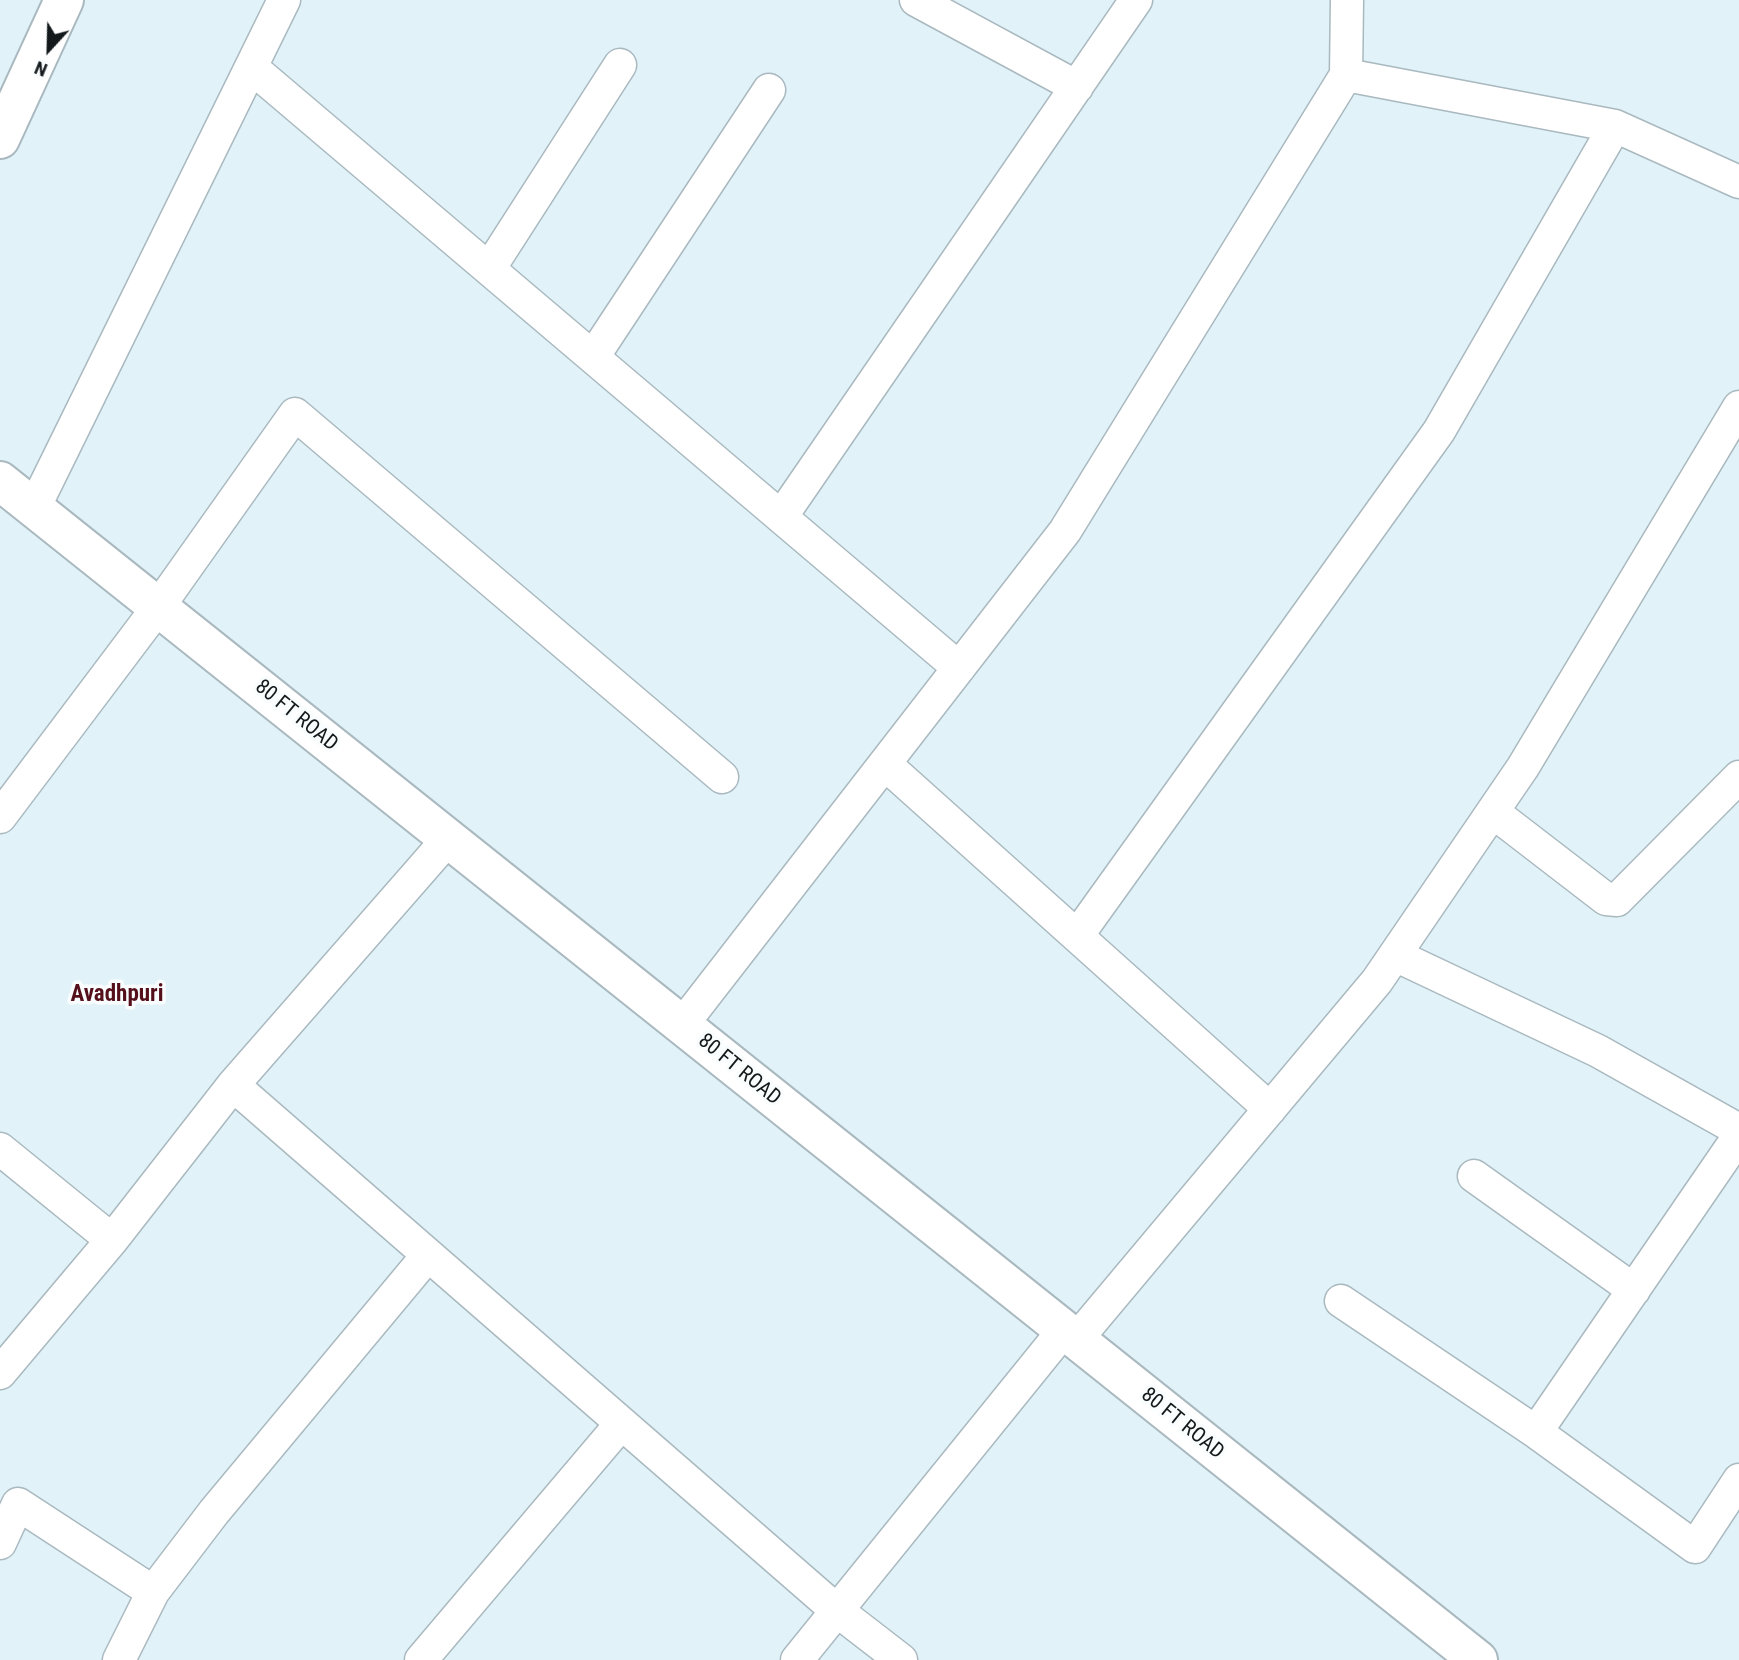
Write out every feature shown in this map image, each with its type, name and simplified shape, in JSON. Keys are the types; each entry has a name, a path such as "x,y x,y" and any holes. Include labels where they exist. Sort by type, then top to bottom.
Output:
{"street":[{"path":"0,139 64,0"},
{"path":"34,508 284,0"},
{"path":"916,0 1076,87"},
{"path":"781,517 1136,0"},
{"path":"682,1025 1065,531 1346,75 1347,0"},
{"path":"489,269 620,65"},
{"path":"251,67 959,668"},
{"path":"1346,75 1615,126 1739,182"},
{"path":"593,358 769,90"},
{"path":"1077,936 1439,431 1615,126"},
{"path":"797,1660 835,1609 1070,1335 1270,1109 1377,981 1523,767 1739,407"},
{"path":"0,817 159,607 295,414 722,777"},
{"name":"80 FT ROAD","path":"0,481 1478,1660"},
{"path":"884,764 1270,1109"},
{"path":"1493,812 1606,899 1617,900 1739,777"},
{"path":"0,1374 112,1240 233,1085 449,838"},
{"path":"1395,956 1598,1051 1739,1130"},
{"path":"233,1085 835,1609 901,1660"},
{"path":"1536,1432 1739,1136"},
{"path":"0,1149 112,1240"},
{"path":"1474,1175 1634,1290"},
{"path":"119,1660 153,1592 214,1511 428,1255"},
{"path":"1341,1301 1536,1432 1695,1547 1739,1480"},
{"path":"421,1660 621,1424"},
{"path":"0,1543 9,1496 153,1592"}],"district":[{"name":"Avadhpuri","path":"117,995"}]}
